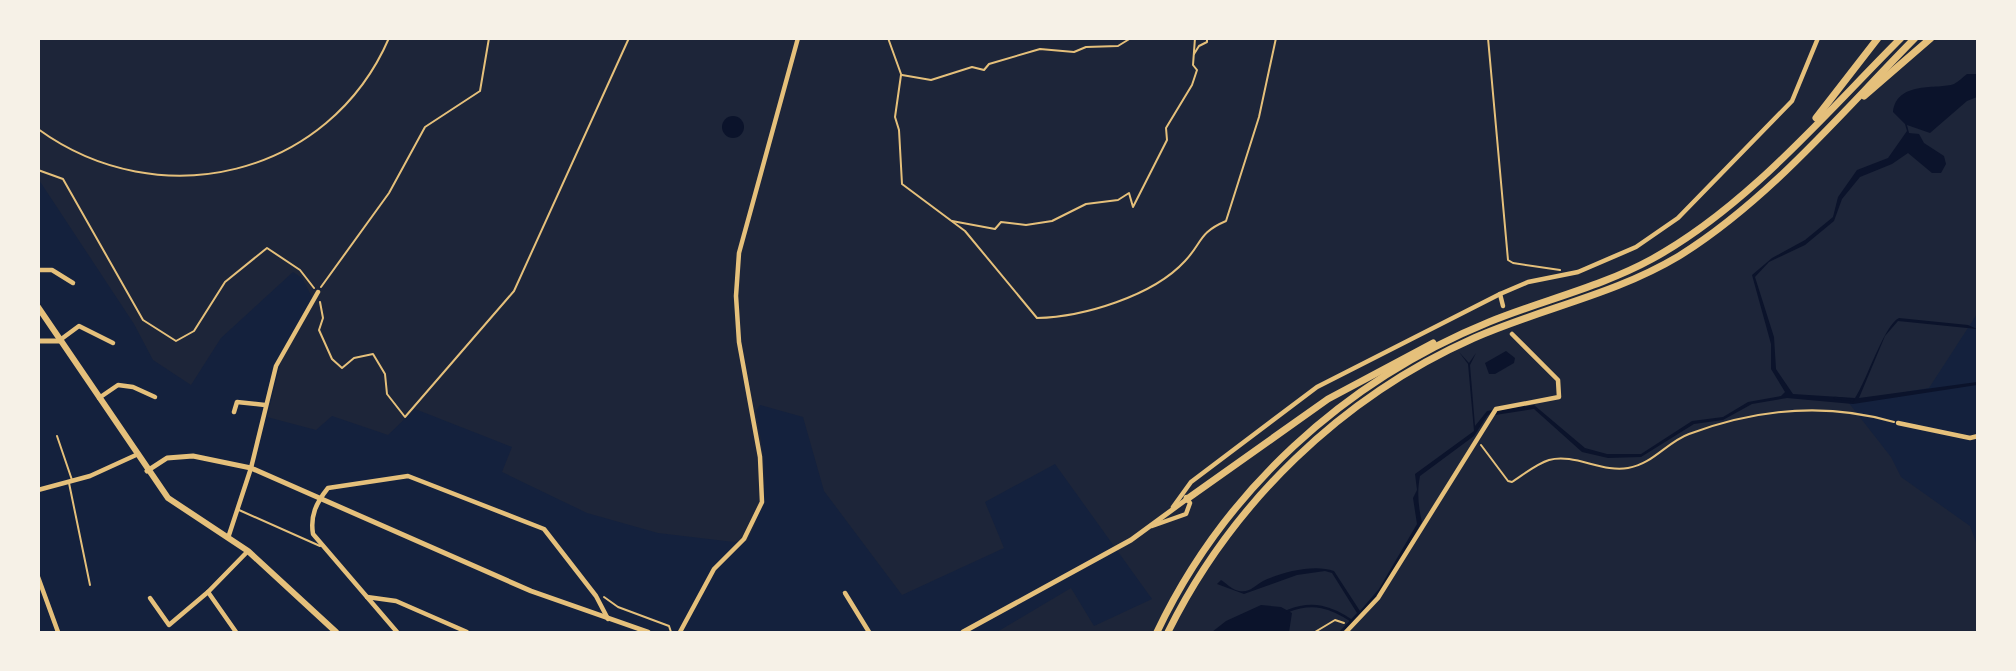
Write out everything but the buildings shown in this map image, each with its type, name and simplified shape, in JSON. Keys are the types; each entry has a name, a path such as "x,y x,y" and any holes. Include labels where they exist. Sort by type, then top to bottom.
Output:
{"highway":[{"path":"1794,145 1878,38"},
{"path":"1185,495 1328,399 1418,349 1613,277 1651,260 1723,212 1901,38"},
{"path":"1168,632 1206,565 1258,497 1292,461 1357,406 1392,382 1474,338 1598,295 1676,257 1751,203 1915,38"},
{"path":"1816,138 1931,38"},
{"path":"1157,632 1189,572 1214,534 1243,498 1289,450 1340,408 1392,371 1489,322"}],"main road":[{"path":"38,307 136,455 168,498 248,551 336,632"}],"street":[{"path":"680,632 714,569 744,539 762,502 760,457 739,342 736,296 740,253 798,38"},
{"path":"963,632 1152,526 1185,495 1317,387 1500,294 1528,282 1578,272 1636,247 1678,218 1792,101 1818,38"},
{"path":"38,270 52,270 73,283"},
{"path":"228,538 251,468 276,366 318,292"},
{"path":"1500,294 1503,306"},
{"path":"38,341 59,341 79,326 113,343"},
{"path":"1346,632 1378,598 1496,409 1551,401 1559,397 1558,380 1512,334"},
{"path":"99,398 118,384 155,397"},
{"path":"234,412 237,402 265,405"},
{"path":"1898,423 1969,438 1978,436"},
{"path":"38,490 71,481 136,455"},
{"path":"147,471 167,458 193,456 251,468 531,591 648,632"},
{"path":"397,632 313,534 311,519 320,498 328,488 408,476 544,529 596,596 608,620"},
{"path":"1152,526 1186,514 1190,503 1185,495"},
{"path":"150,598 169,625 208,592 248,551"},
{"path":"38,577 58,632"},
{"path":"208,592 236,632"},
{"path":"845,593 869,632"},
{"path":"366,597 396,601 467,632"}],"lane":[{"path":"38,129 120,170 191,177 240,168 270,158 314,133 341,113 358,93 389,38"},
{"path":"57,436 71,481 90,586"},
{"path":"238,509 325,548"}],"path":[{"path":"318,292 389,193 425,127 480,91 489,38"},
{"path":"38,170 63,179 143,320 176,341 194,331 225,282 267,248 300,270 318,292 323,318 319,330 332,359 342,368 354,358 373,354 385,374 387,394 405,417 514,290 629,38"},
{"path":"888,38 901,75 895,117 899,130 902,184 965,231 1037,318 1068,317 1147,290 1185,262 1208,229 1226,221 1259,117 1276,38"},
{"path":"901,75 931,80 972,66 984,70 989,64 1040,49 1074,52 1086,47 1118,46 1131,38"},
{"path":"951,221 983,229 995,229 1001,222 1026,225 1052,221 1086,204 1118,200 1129,193 1133,207 1167,140 1166,128 1192,85 1197,70 1193,65 1195,38"},
{"path":"1194,55 1199,46 1207,42 1207,38"},
{"path":"1488,38 1508,260 1513,263 1578,272"},
{"path":"1476,439 1508,481 1512,482 1546,460 1558,458 1626,469 1644,463 1686,435 1746,416 1777,411 1845,412 1898,423"},
{"path":"596,596 669,626 671,632"},
{"path":"1315,632 1335,620 1342,620"}],"shaded area":[{"path":"38,39 1977,39 1977,314 1929,388 1848,402 1891,457 1901,477 1970,526 1977,545 1977,632 997,632 1071,588 1094,626 1152,599 1055,464 985,502 1004,548 902,595 824,491 803,417 760,405 756,411 764,462 764,492 747,541 734,542 658,533 587,513 502,472 512,447 415,409 388,435 332,416 316,430 267,417 283,353 314,301 302,278 293,272 221,338 191,385 153,360 134,324 39,180"},
{"path":"1967,74 1977,74 1977,97 1967,101 1930,133 1907,125 1909,133 1919,134 1924,143 1944,156 1946,164 1941,173 1932,173 1908,153 1892,164 1860,177 1842,199 1834,221 1805,245 1769,262 1755,277 1774,337 1776,369 1793,394 1855,398 1887,331 1899,318 1968,325 1977,329 1898,321 1885,336 1859,398 1977,382 1977,385 1853,404 1787,398 1752,404 1723,420 1694,424 1641,457 1608,458 1582,452 1534,409 1495,415 1498,410 1534,405 1585,448 1607,454 1641,454 1692,421 1723,417 1748,402 1781,396 1785,392 1771,369 1771,344 1752,275 1772,258 1805,240 1833,217 1838,197 1857,170 1888,158 1907,131 1905,124 1893,112 1902,95 1919,88 1954,84"},
{"path":"729,116 737,116 744,123 744,131 737,138 729,138 722,131 722,123"},
{"path":"1506,351 1515,358 1514,363 1495,374 1489,374 1485,363"},
{"path":"1459,352 1469,363 1476,353 1470,365 1475,426 1487,411 1494,410 1474,436 1420,476 1418,499 1422,522 1386,584 1363,615 1339,632 1357,613 1332,573 1325,571 1297,575 1244,594 1217,584 1221,580 1234,589 1246,591 1263,581 1289,572 1326,569 1334,571 1360,611 1379,589 1417,524 1413,498 1417,490 1415,474 1474,431 1468,364"},
{"path":"1261,605 1281,607 1292,613 1289,632 1212,632 1226,621"}],"waterway":[{"path":"1835,398 1853,400"},
{"path":"1288,611 1306,606 1322,607 1352,621"}]}
